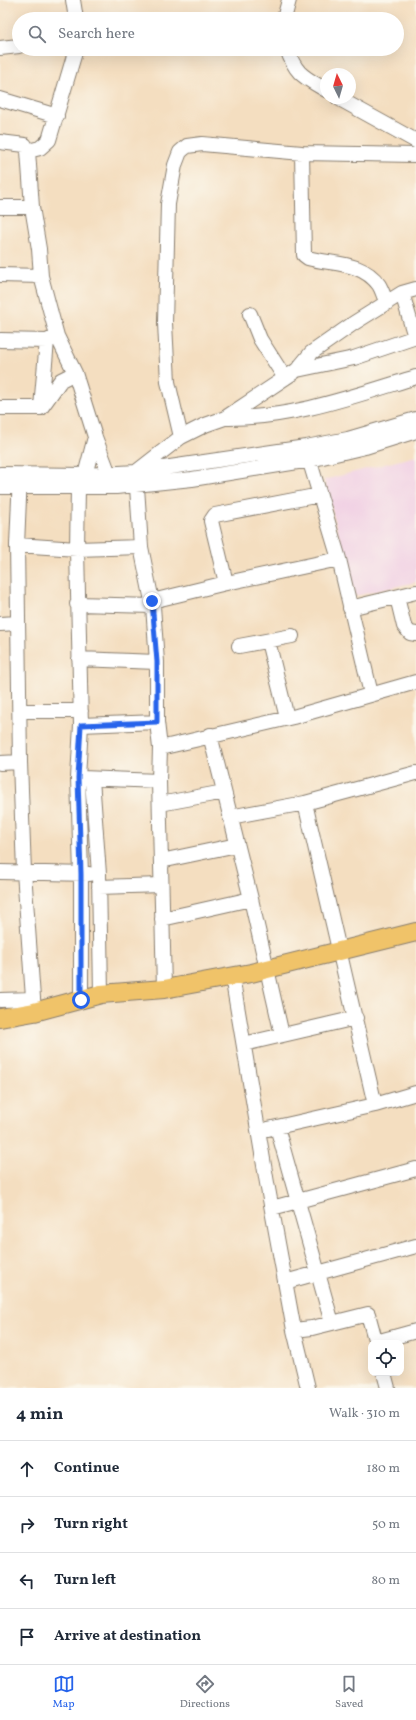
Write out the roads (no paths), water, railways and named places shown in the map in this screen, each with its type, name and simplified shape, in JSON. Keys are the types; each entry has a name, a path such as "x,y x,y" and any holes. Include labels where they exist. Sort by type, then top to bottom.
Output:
{"main road":[{"path":"0,1018 34,1006 81,1000 101,994 164,989 267,969 341,952 416,932"}],"street":[{"path":"73,0 75,12"},
{"path":"286,12 289,0"},
{"path":"0,48 12,47"},
{"path":"28,151 40,148 49,140 74,56"},
{"path":"289,56 300,74 320,86"},
{"path":"0,99 56,116"},
{"path":"349,104 416,141"},
{"path":"0,142 25,145 28,151 32,207 39,249 41,276 52,339 41,408"},
{"path":"181,437 168,382 165,323 168,204 175,165 180,152 188,146 202,144 302,153 416,155"},
{"path":"302,153 304,255 308,258 346,264 364,270 379,285 387,303"},
{"path":"0,207 32,207"},
{"path":"0,275 41,276"},
{"path":"136,472 181,437 205,425 225,418 297,370 311,353 354,323 402,293 416,288"},
{"path":"297,370 354,358 416,337 402,293"},
{"path":"250,314 260,339 285,378"},
{"path":"0,340 52,339"},
{"path":"52,339 75,373 95,437 109,474"},
{"path":"41,408 61,380 75,373"},
{"path":"225,418 249,419 283,413 329,403 416,377"},
{"path":"0,408 41,408"},
{"path":"0,474 20,481 78,488 136,486 192,479 308,454 348,439 416,419"},
{"path":"0,487 20,481 136,472 365,447 416,431"},
{"path":"84,475 95,437"},
{"path":"308,454 339,560 371,694"},
{"path":"136,472 142,547 153,603 157,662 157,722 160,748 159,781 164,989"},
{"path":"0,1000 34,1006 24,872 20,762 17,545 20,481"},
{"path":"78,488 76,549 80,711 85,778 99,880 101,994"},
{"path":"226,583 211,521 215,515 320,495"},
{"path":"17,545 76,549 142,547"},
{"path":"77,604 153,603 226,583 339,560"},
{"path":"350,608 416,592"},
{"path":"397,597 404,626 410,633 416,634"},
{"path":"0,624 18,623"},
{"path":"239,646 292,636"},
{"path":"268,641 287,718"},
{"path":"79,659 157,662"},
{"path":"160,748 287,718 416,682"},
{"path":"20,711 80,711"},
{"path":"81,725 157,722"},
{"path":"210,735 251,899 282,1035"},
{"path":"0,763 20,762"},
{"path":"230,817 305,802 416,774"},
{"path":"85,778 159,781"},
{"path":"81,1000 81,874 85,778"},
{"path":"160,804 224,792"},
{"path":"305,802 341,952 375,1105"},
{"path":"161,861 237,845"},
{"path":"0,872 81,874 99,880 161,885"},
{"path":"162,919 251,899"},
{"path":"232,976 285,1282 294,1330 308,1388"},
{"path":"244,1044 356,1018"},
{"path":"260,1131 375,1105 416,1094"},
{"path":"277,1127 332,1323"},
{"path":"272,1208 416,1170"},
{"path":"285,1282 416,1246"},
{"path":"294,1330 312,1328 368,1314 375,1340"},
{"path":"387,1340 416,1332"},
{"path":"385,1376 388,1388"}]}
